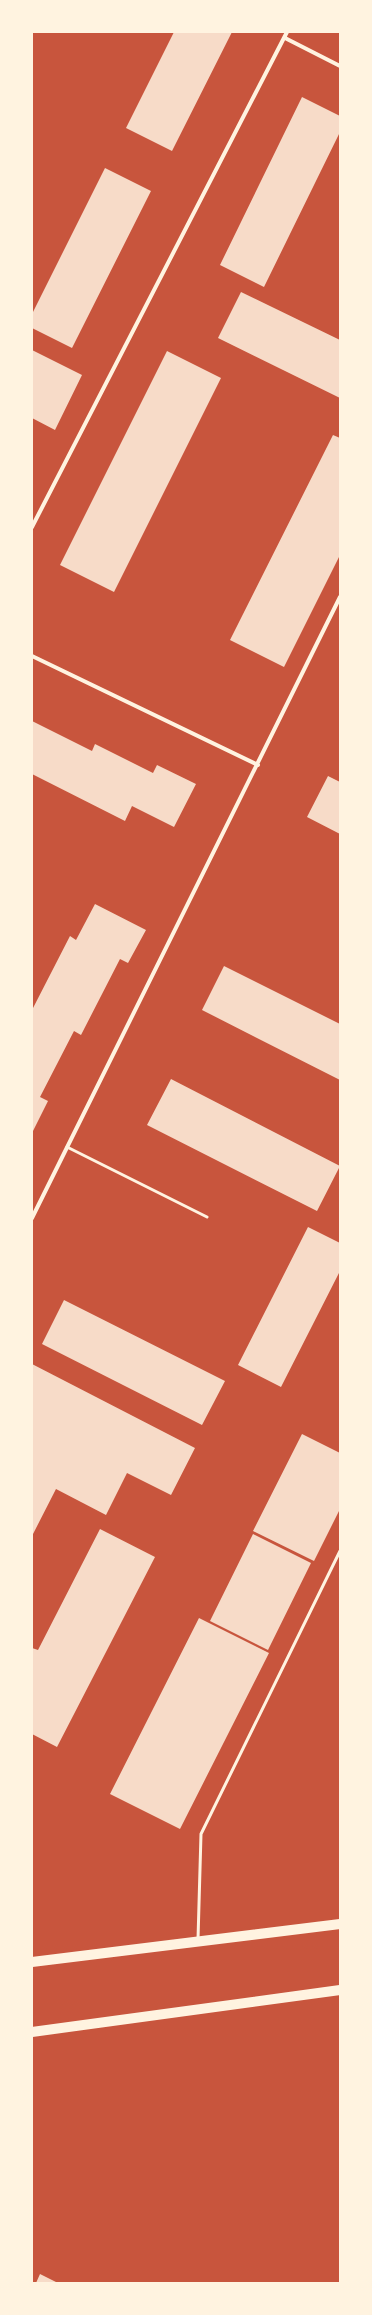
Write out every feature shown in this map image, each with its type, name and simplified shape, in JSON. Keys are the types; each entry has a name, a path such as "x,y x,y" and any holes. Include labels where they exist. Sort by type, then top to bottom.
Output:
{"main road":[{"path":"32,1962 340,1924"},
{"path":"32,2032 340,1990"}],"street":[{"path":"32,527 288,32"},
{"path":"285,38 340,66"},
{"path":"32,1218 340,597"},
{"path":"32,656 258,765"}],"lane":[{"path":"67,1147 207,1218"},
{"path":"198,1941 201,1834 340,1550"}],"building":[{"path":"174,32 232,32 172,151 126,128"},
{"path":"302,97 340,116 340,132 264,287 220,265"},
{"path":"105,168 151,191 72,348 32,328 32,314"},
{"path":"241,292 340,340 340,398 218,338"},
{"path":"32,350 82,375 55,430 32,418"},
{"path":"167,351 221,378 114,592 60,565"},
{"path":"333,435 340,438 340,555 284,667 230,640"},
{"path":"32,721 92,751 95,744 153,773 157,765 196,784 174,827 132,806 125,821 32,774"},
{"path":"328,776 340,782 340,834 307,817"},
{"path":"95,904 146,930 128,963 120,959 81,1035 74,1031 40,1097 48,1101 32,1133 32,1010 70,936 76,940"},
{"path":"224,966 340,1024 340,1080 202,1010"},
{"path":"171,1079 340,1166 317,1211 147,1125"},
{"path":"308,1227 340,1243 340,1271 281,1387 238,1365"},
{"path":"64,1300 225,1381 202,1425 42,1344"},
{"path":"32,1364 195,1448 171,1495 127,1473 106,1515 56,1489 32,1536"},
{"path":"302,1434 340,1453 340,1509 314,1561 253,1531"},
{"path":"100,1529 155,1557 57,1747 32,1734 32,1648 38,1650"},
{"path":"253,1534 311,1563 268,1650 210,1621"},
{"path":"199,1618 269,1653 180,1829 110,1794"},
{"path":"40,2274 58,2283 36,2283"}]}
